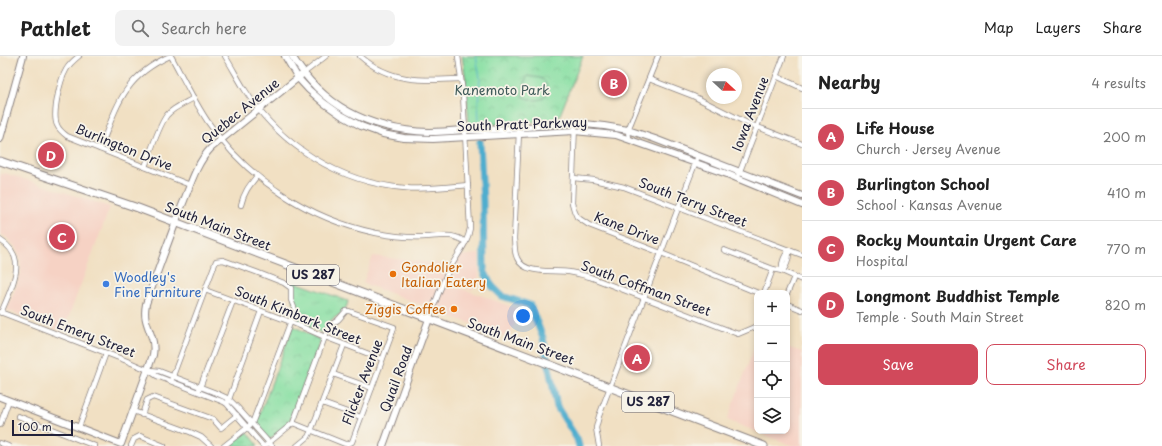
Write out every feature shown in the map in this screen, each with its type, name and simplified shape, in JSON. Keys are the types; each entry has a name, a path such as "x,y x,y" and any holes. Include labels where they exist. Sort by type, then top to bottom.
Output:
{"main road":[{"name":"South Main Street","path":"0,161 138,208 429,320 531,357 764,446"}],"street":[{"path":"0,139 23,56"},
{"name":"Burlington Drive","path":"79,56 73,61 63,75 55,114 57,126 61,131 67,136 190,185"},
{"path":"100,149 118,102 125,91 142,72 170,56 208,122 221,140 257,176 282,194 303,207 337,222 377,233 424,237 454,236 466,242"},
{"path":"225,56 245,91 276,128 307,154 336,170 371,182 405,188 427,189 468,186"},
{"name":"South Pratt Parkway","path":"285,56 298,78 309,90 341,115 383,134 404,138 433,139 484,130 574,131 616,135 695,163 802,205"},
{"name":"South Pratt Parkway","path":"292,56 312,83 330,99 344,109 369,121 413,131 465,133"},
{"name":"Quebec Avenue","path":"122,445 153,355 153,339 145,319 144,312 175,223 198,165 211,148 326,56"},
{"path":"360,56 375,68 399,78 429,81 461,79"},
{"path":"429,320 448,271 470,234 463,94 458,56"},
{"path":"629,139 628,130 658,56"},
{"name":"Iowa Avenue","path":"737,179 784,56"},
{"path":"776,76 802,88"},
{"path":"649,79 694,96 757,127 802,144"},
{"path":"144,167 167,115 173,109 194,98"},
{"name":"South Pratt Parkway","path":"519,131 575,123 628,130 740,171 802,196"},
{"name":"Kane Drive","path":"575,123 572,203 577,217 580,220 589,225 754,291"},
{"name":"South Coffman Street","path":"519,131 514,239 516,255 520,264 532,270 577,273 590,277 738,334 754,327"},
{"path":"599,446 596,428 599,416 698,156"},
{"path":"241,205 246,189 257,176"},
{"name":"South Terry Street","path":"573,178 613,184 802,255"},
{"path":"0,240 11,250 16,259 16,275 1,313"},
{"path":"724,250 782,271 802,280"},
{"path":"782,271 781,266 785,255 789,250"},
{"path":"172,379 216,261 223,260 284,283 291,288 291,300 295,310 248,426 224,446"},
{"path":"765,290 773,269"},
{"path":"789,290 794,277"},
{"name":"South Kimbark Street","path":"205,290 291,322 344,345 382,359"},
{"path":"200,390 233,301"},
{"path":"790,305 802,310"},
{"name":"Flicker Avenue","path":"311,431 345,444 352,442 394,326 349,310 329,326 325,337"},
{"path":"228,402 261,311"},
{"name":"South Emery Street","path":"1,313 148,370 156,376 172,379 228,402 237,407 248,426"},
{"name":"Quail Road","path":"383,446 429,320"},
{"path":"267,445 293,423 325,337"},
{"path":"297,446 308,437 311,431 344,345"},
{"path":"79,427 106,353"},
{"path":"333,374 372,388"},
{"path":"0,397 122,445"},
{"path":"142,415 147,400 153,397 213,419 221,428 237,415"},
{"path":"0,425 9,400"},
{"name":"South Emery Street","path":"228,402 237,415 267,445"},
{"path":"322,403 361,417"},
{"path":"133,411 201,437 211,446"},
{"path":"18,416 95,446"},
{"path":"293,423 311,431"},
{"path":"131,446 134,439 140,436 164,446"},
{"path":"0,443 8,446"}],"shaded area":[{"path":"5,173 110,207 63,332 7,310 21,273 20,257 16,248 6,237 0,234 0,175"},
{"path":"479,254 479,276 472,290 450,282 459,256"},
{"path":"373,256 445,265 449,285 520,310 509,338 363,283"},
{"path":"790,348 802,352 802,446 793,446 763,434 790,434"},
{"path":"754,349 754,431 727,420"}],"green space":[{"name":"Kanemoto Park","path":"462,56 583,56 558,120 487,125 479,128 470,127 469,124"},
{"path":"527,76 544,80 547,91 544,97 536,100 524,97 522,94"},
{"path":"292,281 348,301 343,311 328,323 324,334 295,320 298,310 293,301"},
{"path":"293,326 321,340 288,425 269,440 256,424"},
{"path":"247,431 258,446 229,446"}],"waterway":[{"path":"476,56 480,78 478,102 479,123"},
{"path":"480,142 484,271 492,286 502,296 530,305 543,338 557,407 577,439 579,446"}],"place":[{"name":"Burlington School","path":"614,83"},
{"name":"Longmont Buddhist Temple","path":"51,155"},
{"name":"Rocky Mountain Urgent Care","path":"62,237"},
{"name":"Gondolier Italian Eatery","path":"393,274"},
{"name":"Woodley's Fine Furniture","path":"106,284"},
{"name":"Ziggis Coffee","path":"454,309"},
{"name":"Life House","path":"637,358"}]}
